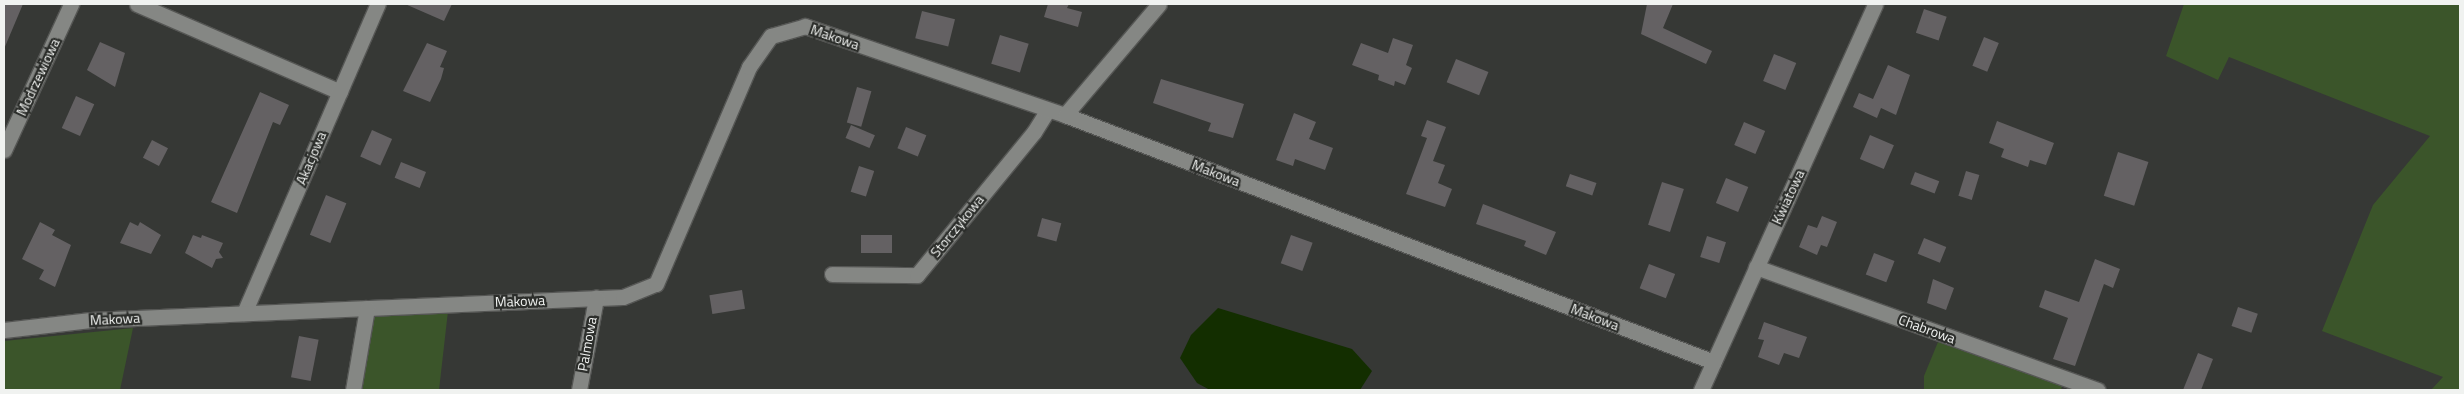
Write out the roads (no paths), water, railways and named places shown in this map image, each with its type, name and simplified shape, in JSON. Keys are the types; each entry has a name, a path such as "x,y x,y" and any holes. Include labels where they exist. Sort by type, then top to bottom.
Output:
{"street":[{"name":"Modrzewiowa","path":"4,150 71,4"},
{"path":"137,4 340,92"},
{"name":"Akacjowa","path":"244,313 378,4"},
{"path":"1065,115 1159,4"},
{"name":"Kwiatowa","path":"1701,390 1875,4"},
{"name":"Makowa","path":"4,330 90,320 623,297 656,284 749,67 771,36 804,26 1065,115 1714,362"},
{"name":"Storczykowa","path":"832,274 917,276 1048,110"},
{"name":"Chabrowa","path":"1756,267 2098,390"},
{"name":"Palmowa","path":"579,390 596,298"},
{"path":"353,390 367,308"}]}
